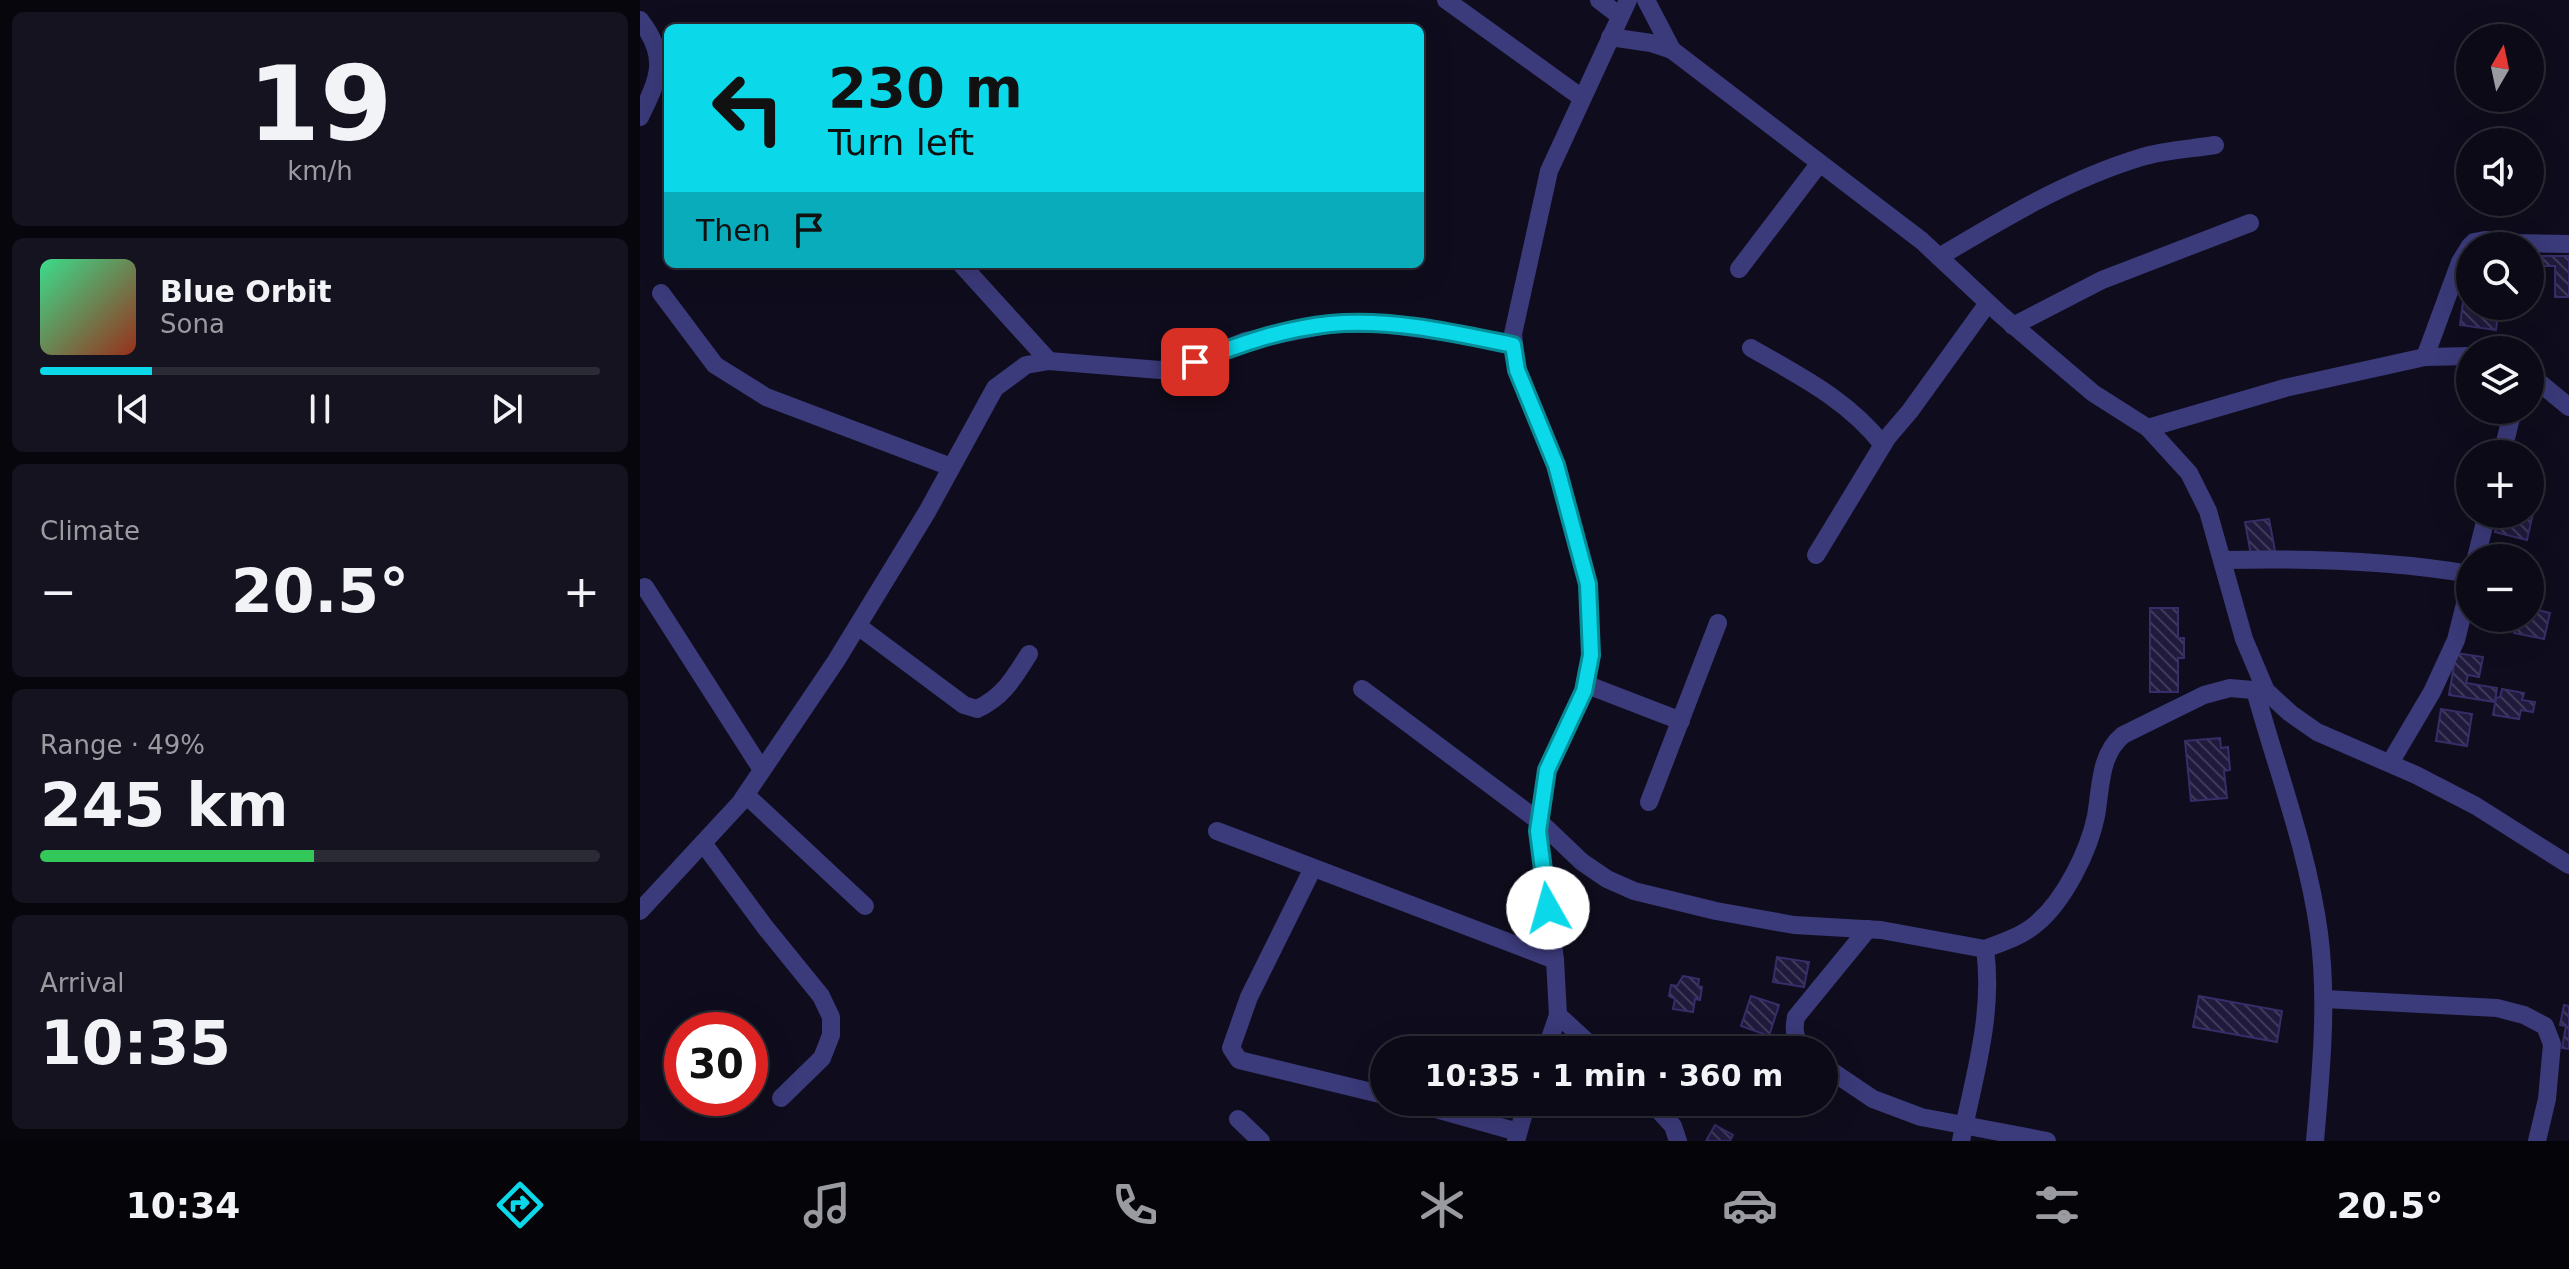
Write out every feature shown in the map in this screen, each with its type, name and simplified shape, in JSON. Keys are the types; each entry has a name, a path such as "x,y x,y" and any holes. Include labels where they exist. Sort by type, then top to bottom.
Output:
{"street":[{"path":"1446,0 1582,98"},
{"path":"1551,1036 1558,1015 1555,960 1538,831 1547,770 1568,730 1585,684 1591,655 1588,584 1556,465 1517,370 1513,345 1549,171 1624,8 1599,0"},
{"path":"1646,0 1672,50"},
{"path":"640,20 654,39 660,57 656,83 640,117"},
{"path":"1610,37 1651,43 1672,50 1922,241 2013,326 2093,393 2148,428 2189,473 2208,511 2260,690 2305,861 2319,932 2325,999 2315,1141"},
{"path":"1939,257 2022,207 2087,176 2145,156 2215,145"},
{"path":"1739,269 1819,164"},
{"path":"2013,326 2102,280 2250,223"},
{"path":"2544,244 2569,244"},
{"path":"965,268 1049,361"},
{"path":"2425,357 2456,273"},
{"path":"661,293 715,365 766,397 951,467"},
{"path":"1816,555 1883,445 1988,303"},
{"path":"640,911 746,795 858,626 995,388 1026,365 1049,361 1160,370 1195,362 1245,341 1332,324 1384,324 1513,345"},
{"path":"1751,348 1846,406 1883,445"},
{"path":"2148,428 2285,388 2425,357 2456,356"},
{"path":"2544,386 2569,407"},
{"path":"2223,560 2294,558 2456,571"},
{"path":"645,587 762,770"},
{"path":"1649,802 1718,623"},
{"path":"858,626 964,705 977,709 1008,688 1029,654"},
{"path":"2390,763 2432,692 2458,632"},
{"path":"1585,684 1681,721"},
{"path":"1362,689 1540,822 1582,862 1607,879 1634,891 1716,911 1794,925 1917,935 1985,949 2018,935 2037,923 2071,879 2095,820 2105,762 2113,744 2123,735 2204,695 2230,688 2260,690 2317,732 2390,763 2476,806 2569,865"},
{"path":"746,795 865,906"},
{"path":"1217,831 1555,960"},
{"path":"703,843 821,996 831,1017 831,1035 822,1058 781,1098"},
{"path":"1313,868 1249,997 1231,1048 1239,1060 1370,1092"},
{"path":"1796,1036 1796,1017 1868,929"},
{"path":"1962,1133 1988,1008 1989,976 1985,949"},
{"path":"2325,999 2497,1008 2524,1015 2545,1026 2552,1044 2547,1099 2537,1141"},
{"path":"1558,1015 1581,1036"},
{"path":"1838,1075 1873,1099 1962,1133 2047,1141"},
{"path":"1455,1116 1517,1136 1523,1116"},
{"path":"1664,1116 1673,1126 1678,1141"},
{"path":"1238,1119 1261,1141"}],"building":[{"path":"2544,256 2569,256 2569,297 2555,297 2555,266 2544,266"},
{"path":"2461,320 2497,320 2496,330 2460,325"},
{"path":"2269,519 2275,551 2251,555 2245,522"},
{"path":"2496,528 2530,528 2527,540 2495,532"},
{"path":"2150,608 2178,608 2178,638 2184,638 2184,658 2178,658 2178,692 2150,692"},
{"path":"2544,612 2550,613 2544,639 2514,633 2544,632"},
{"path":"2456,653 2483,657 2479,677 2468,675 2466,683 2497,688 2495,702 2449,695"},
{"path":"2502,689 2524,693 2522,700 2535,702 2533,712 2521,710 2519,719 2493,715 2496,698 2500,697"},
{"path":"2441,709 2472,714 2467,746 2436,741"},
{"path":"2220,738 2221,748 2228,747 2230,770 2224,771 2227,798 2191,801 2185,741"},
{"path":"1777,957 1809,962 1804,987 1773,982"},
{"path":"1683,976 1699,979 1698,986 1702,987 1700,1000 1695,999 1693,1012 1673,1009 1675,999 1669,996 1671,985 1677,986"},
{"path":"1751,996 1779,1005 1769,1036 1741,1026"},
{"path":"2199,996 2282,1011 2277,1042 2193,1027"},
{"path":"2564,1005 2569,1006 2569,1049 2562,1048 2566,1026 2560,1025"},
{"path":"1715,1125 1733,1135 1730,1141 1706,1141"}],"route":[{"path":"1195,362 1245,341 1332,324 1384,324 1513,345 1517,370 1556,465 1588,584 1591,655 1584,691 1547,770 1538,831 1548,908"}]}
